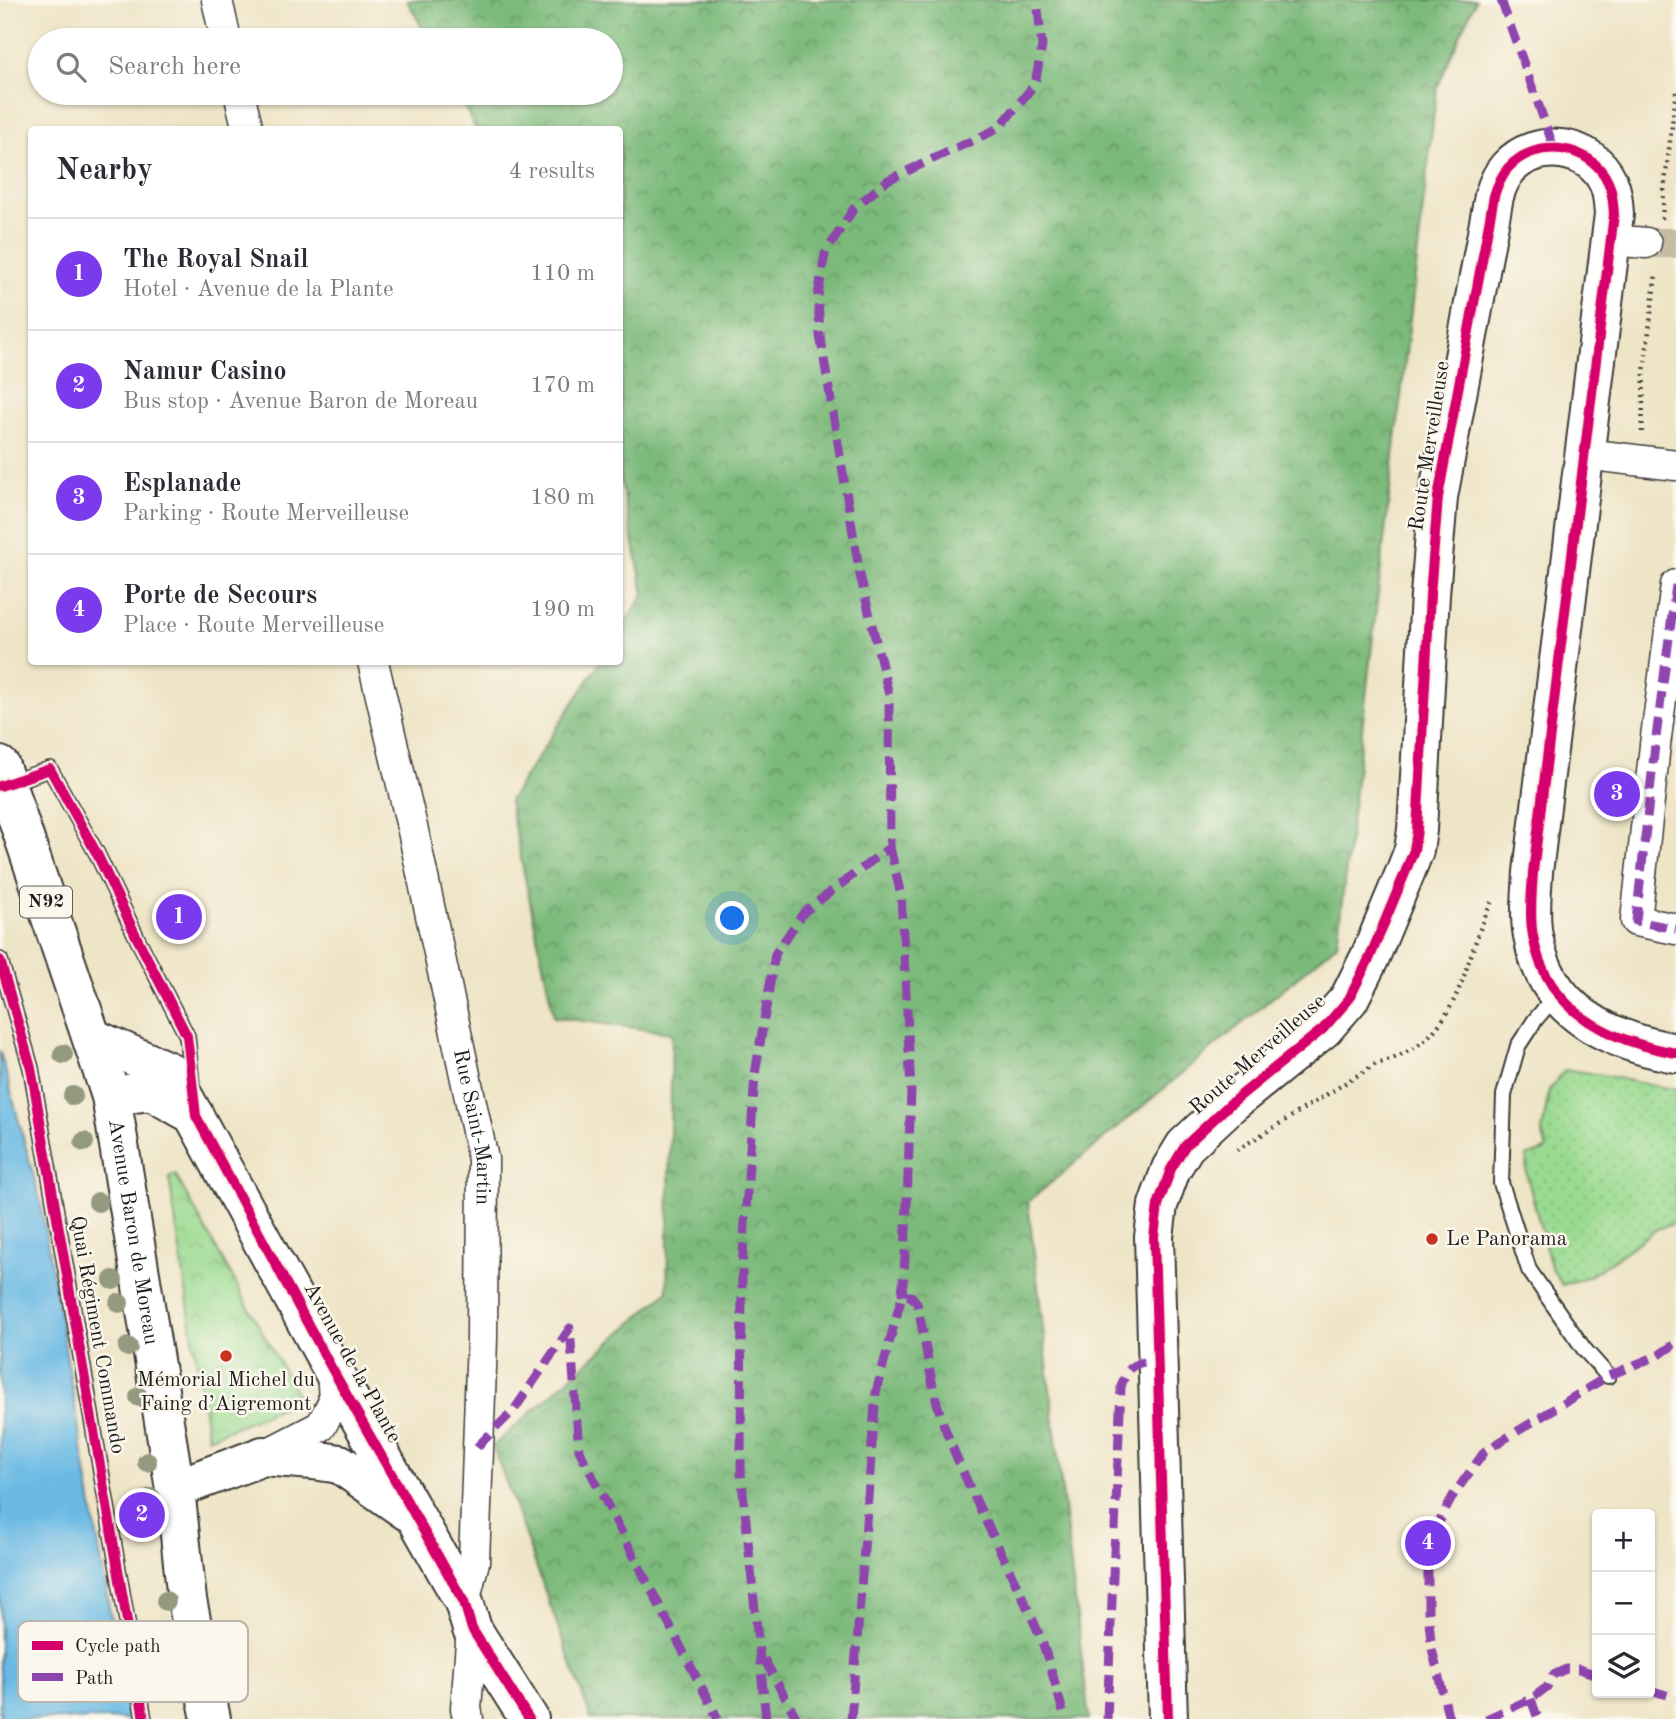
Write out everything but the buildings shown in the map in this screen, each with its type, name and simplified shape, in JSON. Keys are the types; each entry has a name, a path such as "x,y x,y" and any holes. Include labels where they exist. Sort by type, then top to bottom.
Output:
{"main road":[{"name":"Route Merveilleuse","path":"1168,1719 1154,1237 1158,1205 1177,1156 1195,1135 1337,1015 1359,979 1410,860 1417,830 1438,497 1494,196 1499,180 1509,167 1522,156 1537,150 1562,149 1586,157 1603,174 1613,197 1614,214 1638,251 1585,454 1532,887 1531,923 1535,948 1544,971 1558,993 1575,1012 1602,1031 1624,1040 1676,1053"},
{"name":"N92","path":"2,779 92,1038"},
{"name":"Avenue de la Plante","path":"92,1038 170,1072 468,1616"},
{"name":"Avenue Baron de Moreau","path":"92,1038 111,1096 175,1489 191,1621"},
{"path":"111,1096 151,1091 196,1116"},
{"path":"175,1489 263,1456 340,1464 416,1517"},
{"path":"468,1616 529,1719"}],"street":[{"path":"217,0 223,28"},
{"path":"242,105 246,126"},
{"path":"1585,454 1676,465"},
{"path":"1676,585 1636,921 1676,929"},
{"name":"Rue Saint-Martin","path":"374,665 413,831 482,1159 482,1339 474,1562 468,1616"},
{"path":"263,1456 321,1426 334,1401 331,1367"},
{"path":"468,1616 468,1719"}],"lane":[{"path":"2,779 50,769 97,854 187,1035 196,1116"},
{"name":"Quai Régiment Commando","path":"0,960 31,1068 127,1621"},
{"path":"1558,993 1518,1046 1504,1095 1502,1182 1529,1270 1584,1349 1608,1376"}],"path":[{"path":"1664,210 1676,92"},
{"path":"1638,251 1645,392"},
{"path":"1228,1157 1281,1121 1376,1064 1411,1050 1434,1032 1448,1013 1456,995 1493,899 1507,889 1532,887"}],"green space":[{"path":"407,0 1476,0 1437,88 1337,944 1028,1202 1089,1719 591,1719 493,1446 667,1292 672,1033 554,1017 509,801 598,665 623,665 623,626 644,594 623,492 623,126 474,126 463,105 623,105 623,28 422,28"},
{"path":"1565,1070 1676,1089 1676,1223 1657,1229 1590,1276 1562,1285 1551,1267 1526,1172 1527,1155 1547,1149 1542,1132 1549,1090"},
{"path":"175,1174 300,1400 208,1438 169,1177"}],"water":[{"path":"0,1051 40,1200 111,1621 18,1621 18,1702 125,1702 128,1719 0,1719"}],"tunnel":[{"path":"1646,243 1676,243"}],"marked path":[{"path":"766,1719 741,1472 742,1269 755,1074 775,954 804,912 890,847 889,695 860,575 820,335 818,296 825,254 854,208 888,180 999,128 1035,84 1042,46 1037,0"},
{"path":"1501,0 1554,148"},
{"path":"1676,585 1636,921 1676,929"},
{"path":"890,847 901,896 911,1091 902,1296"},
{"path":"851,1719 876,1392 902,1296 911,1296 917,1303 931,1378 943,1423 964,1475 1036,1627 1049,1661 1065,1719"},
{"path":"477,1447 514,1410 570,1328 579,1450 718,1719"},
{"path":"1449,1719 1432,1649 1428,1612 1428,1543 1454,1494 1485,1451 1608,1376 1659,1355 1676,1343"},
{"path":"1107,1719 1121,1387 1126,1373 1134,1366 1158,1360"},
{"path":"764,1659 797,1719"},
{"path":"1486,1719 1531,1699 1547,1687 1553,1675 1566,1669 1579,1669 1592,1673"},
{"path":"1655,1692 1676,1698"},
{"path":"1531,1699 1538,1719"}],"cycle path":[{"path":"1168,1719 1154,1237 1158,1205 1171,1169 1185,1146 1230,1104 1323,1029 1349,999 1370,957 1414,850 1438,497 1494,196 1499,181 1508,168 1520,158 1547,149 1576,153 1589,159 1600,169 1611,190 1614,214 1533,872 1533,936 1540,962 1551,984 1566,1003 1584,1018 1627,1040 1676,1053"},
{"path":"0,786 50,769 97,854 187,1036 196,1116 331,1367 464,1602 472,1629 529,1719"},
{"path":"0,960 31,1068 127,1621"},
{"path":"141,1702 144,1719"}],"place":[{"name":"Esplanade","path":"1617,794"},
{"name":"The Royal Snail","path":"179,917"},
{"name":"Le Panorama","path":"1432,1239"},
{"name":"Mémorial Michel du Faing d’Aigremont","path":"226,1356"},
{"name":"Namur Casino","path":"142,1515"},
{"name":"Porte de Secours","path":"1428,1543"}]}
